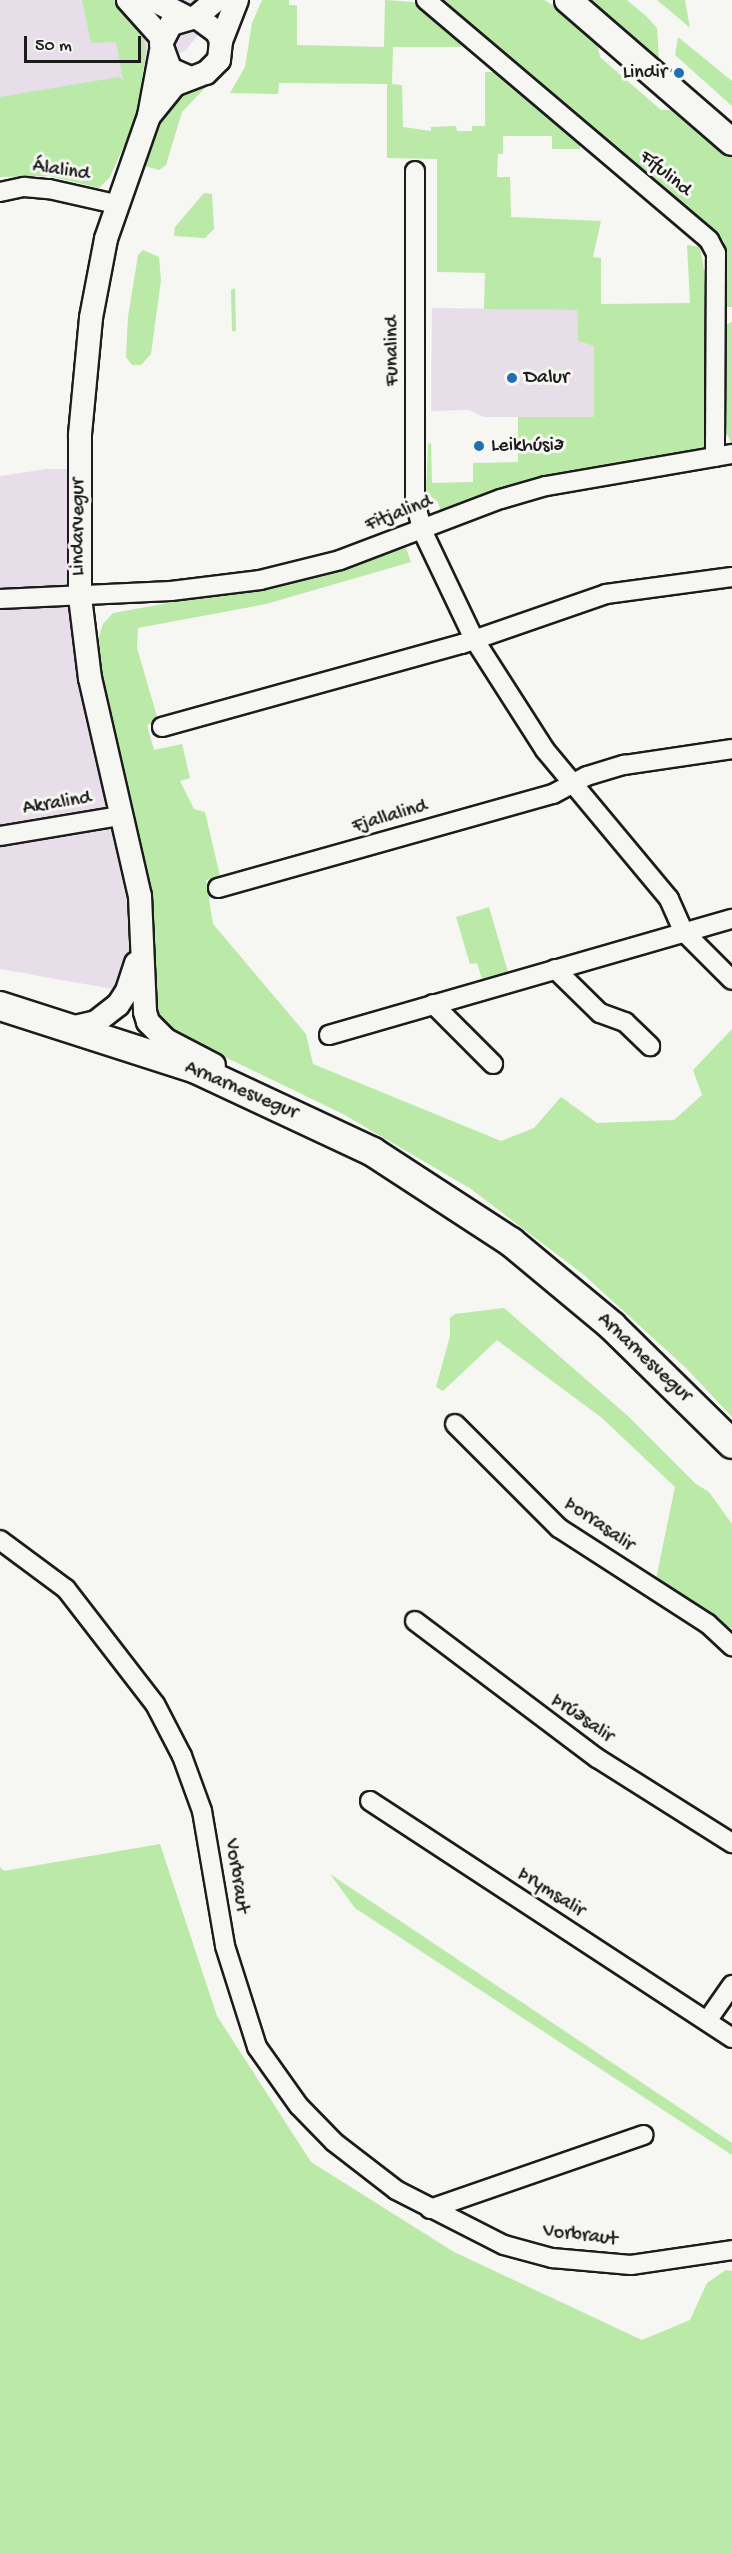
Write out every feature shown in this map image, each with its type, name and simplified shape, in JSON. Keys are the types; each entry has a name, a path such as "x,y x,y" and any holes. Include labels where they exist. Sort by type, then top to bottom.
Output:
{"main road":[{"path":"568,0 732,142"},
{"name":"Arnarnesvegur","path":"0,1006 75,1027 196,1069 282,1106 373,1152 511,1242 612,1326 732,1444"},
{"name":"Arnarnesvegur","path":"0,1019 65,1036 194,1080 279,1117 465,1214"}],"street":[{"path":"128,0 161,44 170,69 188,77 213,68 221,51 221,41 237,0"},
{"path":"153,0 212,25 221,41"},
{"path":"161,44 171,24 191,17 216,0"},
{"name":"Fífulind","path":"426,0 709,240 716,253 723,456"},
{"name":"Lindarvegur","path":"161,44 149,116 115,204 91,318 80,435 80,597 90,678 140,896 144,1003 148,1022 157,1033 282,1106"},
{"name":"Lindarvegur","path":"149,116 170,88 188,77"},
{"name":"Funalind","path":"415,171 416,501 422,530"},
{"name":"Álalind","path":"0,192 24,187 49,189 115,204"},
{"name":"Fitjalind","path":"0,599 80,597 260,580 340,560 501,499 546,486 618,471 723,456"},
{"path":"422,530 474,639 572,784 669,899 683,931 732,980"},
{"path":"162,727 474,639 606,594 732,577"},
{"name":"Fjallalind","path":"218,888 554,795 572,784 624,765 732,749"},
{"name":"Akralind","path":"0,836 120,816"},
{"path":"329,1035 683,931 732,919"},
{"name":"Lindarvegur","path":"75,1027 96,1022 123,998 143,942"},
{"path":"555,969 600,1013 625,1022 650,1046"},
{"path":"434,1004 493,1064"},
{"name":"Þorrasalir","path":"455,1424 559,1528 708,1624 732,1646"},
{"name":"Vorbraut","path":"0,1540 66,1589 109,1640 155,1704 182,1756 208,1836 225,1946 242,2008 272,2071 334,2142 396,2190 504,2245 552,2258 631,2265 732,2250"},
{"name":"Þrúðsalir","path":"415,1621 597,1758 732,1843"},
{"name":"Þrymsalir","path":"370,1802 732,2038"},
{"path":"707,2021 732,1985"},
{"path":"430,2209 644,2135"}],"shaded area":[{"path":"0,0 225,0 186,50 121,80 0,103"},
{"name":"Dalur","path":"432,308 577,310 578,341 594,346 594,417 484,417 469,410 431,411"},
{"path":"47,469 89,469 87,564 95,662 152,996 0,969 0,476"}],"green space":[{"path":"82,0 113,0 141,28 146,48 138,114 110,177 99,188 49,176 0,177 0,97 119,77 123,80 116,42 91,43"},
{"path":"262,0 289,0 289,5 297,5 297,45 384,47 385,0 413,2 460,41 461,47 393,47 392,84 402,85 403,127 431,131 431,127 456,126 457,131 472,131 472,126 485,126 485,72 498,72 580,144 580,149 552,149 552,136 503,136 503,154 498,154 497,177 510,177 511,217 601,221 593,257 601,258 601,304 690,303 687,245 700,247 705,275 706,447 700,453 536,481 441,512 438,502 426,493 428,444 431,443 432,483 473,482 473,463 518,462 518,417 594,417 594,346 578,341 577,310 484,309 485,273 437,272 437,159 387,158 387,84 279,83 278,94 230,93 245,67 252,23"},
{"path":"438,0 544,0 574,18 597,42 600,57 661,110 681,110 732,154 732,307 724,307 724,241"},
{"path":"590,0 627,0 647,17 657,28 659,60"},
{"path":"657,0 685,0 690,28 681,20"},
{"path":"678,37 732,81 732,106 675,55"},
{"path":"225,67 182,112 166,165 159,170 134,163 168,100"},
{"path":"204,193 212,194 214,229 205,238 174,236 175,227"},
{"path":"143,250 159,257 161,280 151,354 141,365 132,365 126,357 128,317 138,255"},
{"path":"235,288 236,331 232,331 231,290"},
{"path":"732,322 732,445 725,429 725,325"},
{"path":"406,548 411,562 266,604 138,628 137,648 158,720 147,725 154,750 182,744 190,778 180,781 194,809 205,812 220,876 206,880 213,924 306,1034 313,1064 501,1141 534,1128 561,1097 597,1123 674,1120 702,1095 693,1070 732,1029 732,1417 686,1368 584,1275 471,1189 343,1114 169,1030 157,1015 97,643 103,624 113,613 298,580"},
{"path":"489,907 508,972 482,979 477,963 470,964 456,917"},
{"path":"504,1308 628,1416 696,1484 709,1492 732,1524 732,1629 656,1579 675,1487 602,1418 497,1340 443,1391 436,1387 450,1336 450,1318 455,1314"},
{"path":"160,1844 217,2016 311,2162 454,2252 642,2340 690,2320 707,2283 726,2270 732,2271 732,2554 0,2554 0,1867 4,1871"},
{"path":"330,1874 732,2143 732,2155 355,1908"}],"place":[{"name":"Lindir","path":"679,73"},
{"name":"Dalur","path":"512,378"},
{"name":"Leikhúsið","path":"479,446"}]}
